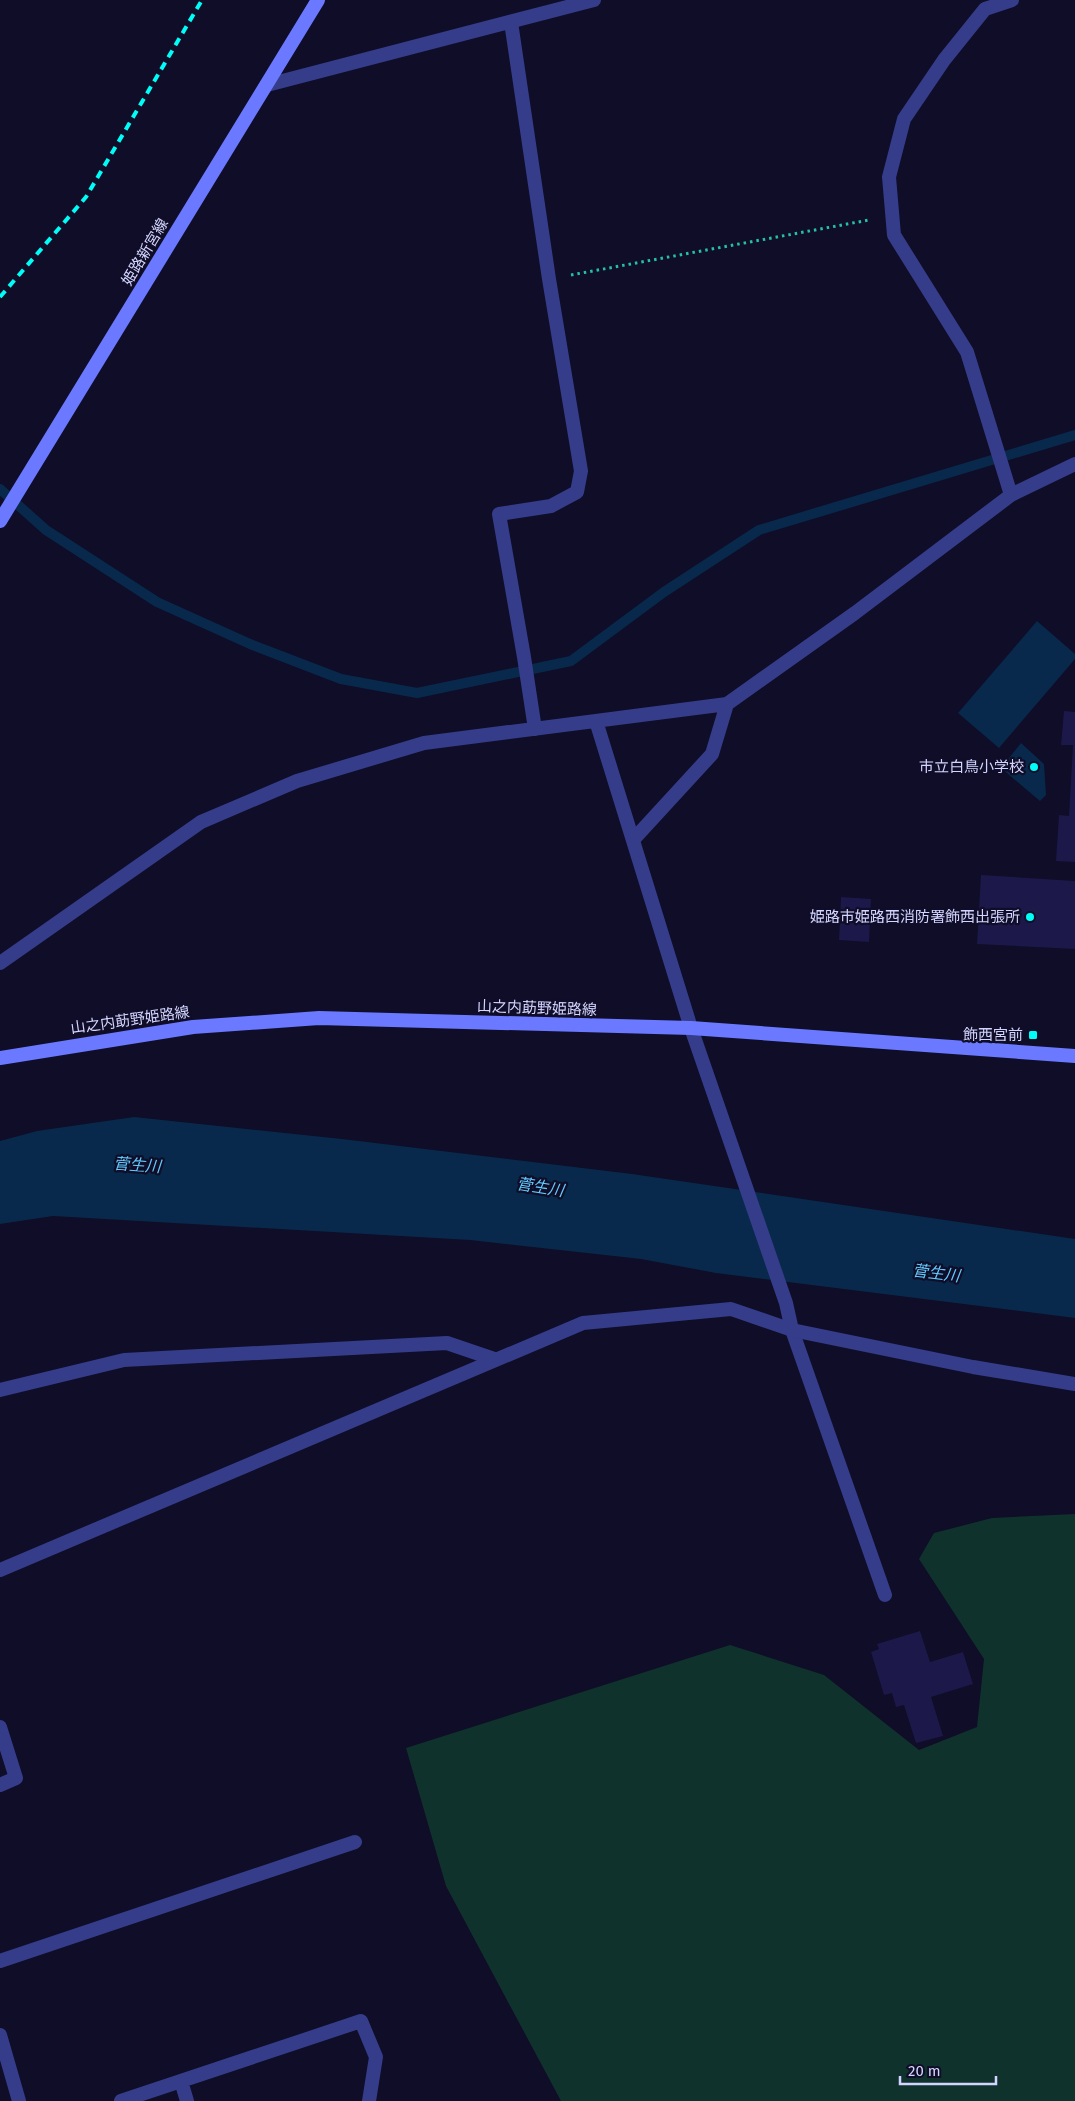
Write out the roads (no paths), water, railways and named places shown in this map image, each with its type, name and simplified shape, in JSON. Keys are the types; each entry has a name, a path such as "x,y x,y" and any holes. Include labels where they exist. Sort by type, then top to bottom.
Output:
{"main road":[{"name":"姫路新宮線","path":"0,521 318,0"},
{"name":"山之内莇野姫路線","path":"0,1058 193,1027 319,1018 691,1028 1075,1056"}],"street":[{"path":"267,85 594,0"},
{"path":"1012,0 984,4 944,60 904,119 889,177 894,235 967,352 1012,495"},
{"path":"511,22 549,279 581,471 577,492 551,506 499,514 535,729"},
{"path":"0,963 201,822 297,781 424,743 727,704 855,613 1012,495 1075,464"},
{"path":"633,840 712,754 727,704"},
{"path":"596,721 691,1028 786,1303 792,1330 885,1595"},
{"path":"0,1570 494,1359 583,1323 731,1309 792,1330 973,1367 1075,1384"},
{"path":"0,1390 124,1360 448,1343 494,1359"},
{"path":"0,1728 16,1778 0,1785"},
{"path":"0,1961 355,1842"},
{"path":"121,2101 361,2021 376,2057 368,2101"},
{"path":"0,2035 20,2101"},
{"path":"181,2081 187,2101"}],"water":[{"path":"1037,621 1075,654 1075,659 999,748 958,713"},
{"path":"1021,743 1044,764 1046,795 1040,801 1001,768"},
{"name":"菅生川","path":"134,1117 342,1139 632,1174 1075,1239 1075,1318 716,1273 641,1259 470,1240 53,1216 0,1224 0,1141 37,1131"}],"waterway":[{"path":"0,489 46,530 157,602 250,644 341,679 417,693 571,661 664,592 759,530 1075,435"}],"railway":[{"path":"0,297 86,197 202,0"}],"place":[{"name":"市立白鳥小学校","path":"1034,767"},
{"name":"姫路市姫路西消防署飾西出張所","path":"1030,917"},
{"name":"飾西宮前","path":"1033,1035"}]}
